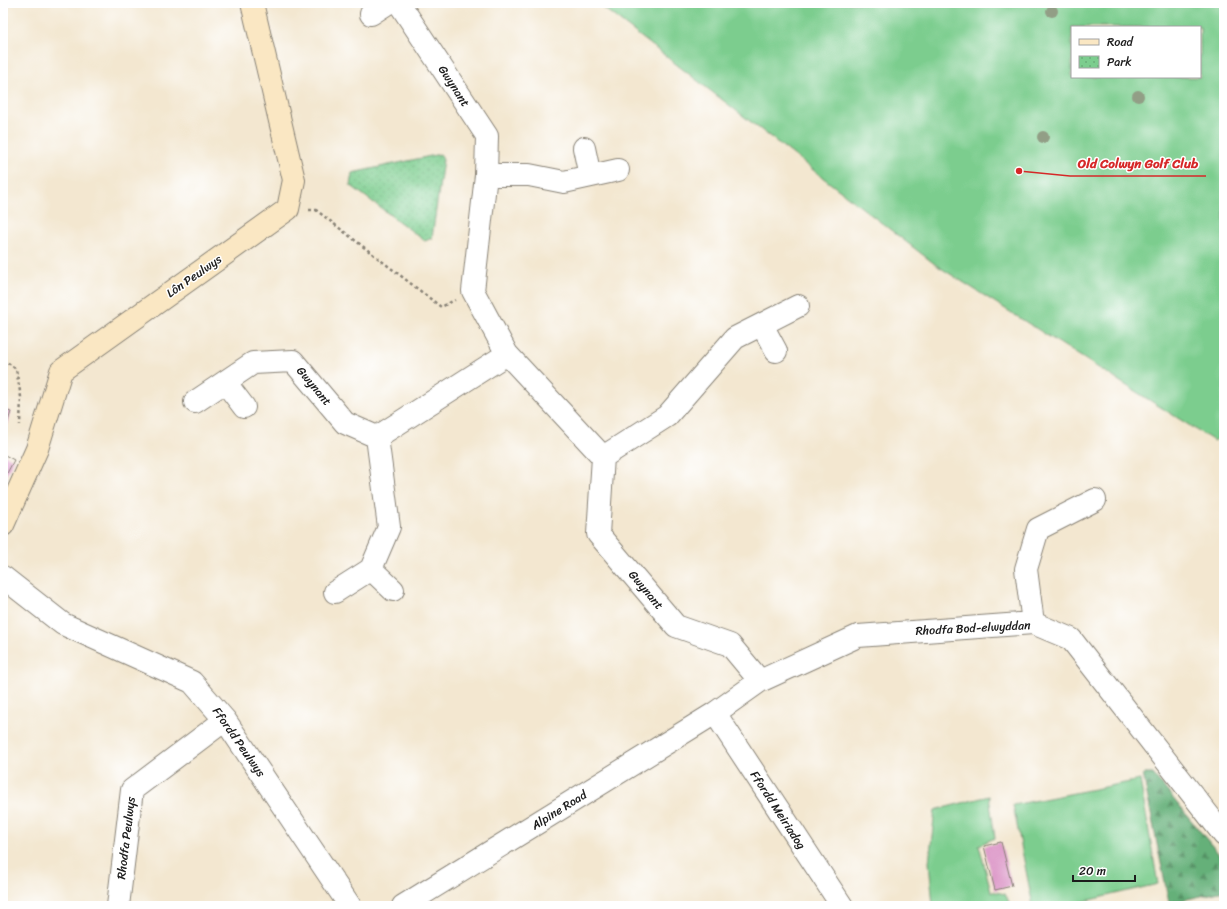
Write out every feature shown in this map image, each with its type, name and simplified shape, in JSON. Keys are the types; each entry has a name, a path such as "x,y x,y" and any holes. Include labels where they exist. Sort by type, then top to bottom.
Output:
{"street":[{"path":"252,3 294,180 288,209"},
{"name":"Gwynant","path":"399,3 487,136 486,175 473,291"},
{"path":"584,148 590,176"},
{"path":"486,175 529,174 564,182 618,170"},
{"name":"Lôn Peulwys","path":"3,525 37,449 61,371 288,209"},
{"path":"473,291 507,354 603,457 667,416 735,338 798,306"},
{"path":"762,325 776,352"},
{"path":"335,592 371,569 389,527 377,437 507,354"},
{"name":"Gwynant","path":"195,402 253,363 293,361 345,423 377,437"},
{"path":"225,382 244,407"},
{"name":"Gwynant","path":"603,457 598,534 676,626 730,645 760,681"},
{"path":"1033,623 1026,569 1038,529 1095,500"},
{"path":"371,569 393,590"},
{"name":"Ffordd Peulwys","path":"3,577 63,624 192,682 225,720 350,906"},
{"name":"Rhodfa Bod-elwyddan","path":"715,713 760,681 858,636 1033,623 1072,639 1224,835"},
{"name":"Alpine Road","path":"403,906 715,713"},
{"name":"Ffordd Meiriadog","path":"715,713 842,906"},
{"name":"Rhodfa Peulwys","path":"118,906 132,790 225,720"}],"path":[{"path":"288,209 316,210 441,307 473,291"},
{"path":"3,359 16,368 22,397 20,430"}],"green space":[{"path":"597,3 1224,3 1224,434 1214,441 936,265"},
{"path":"440,154 443,160 432,238 425,241 350,185 352,173"},
{"path":"1143,774 1153,774 1223,859 1224,891 1169,903"},
{"path":"1140,780 1158,884 1064,906 1033,906 1013,805"},
{"path":"989,796 995,838 979,845 991,891 1005,894 1011,906 933,906 929,862 935,810"}],"building":[{"path":"3,409 11,412 3,436"},
{"path":"3,454 14,460 4,479 3,479"},
{"path":"1001,842 1012,886 995,890 984,846"}],"place":[{"name":"Old Colwyn Golf Club","path":"1019,171"}]}
